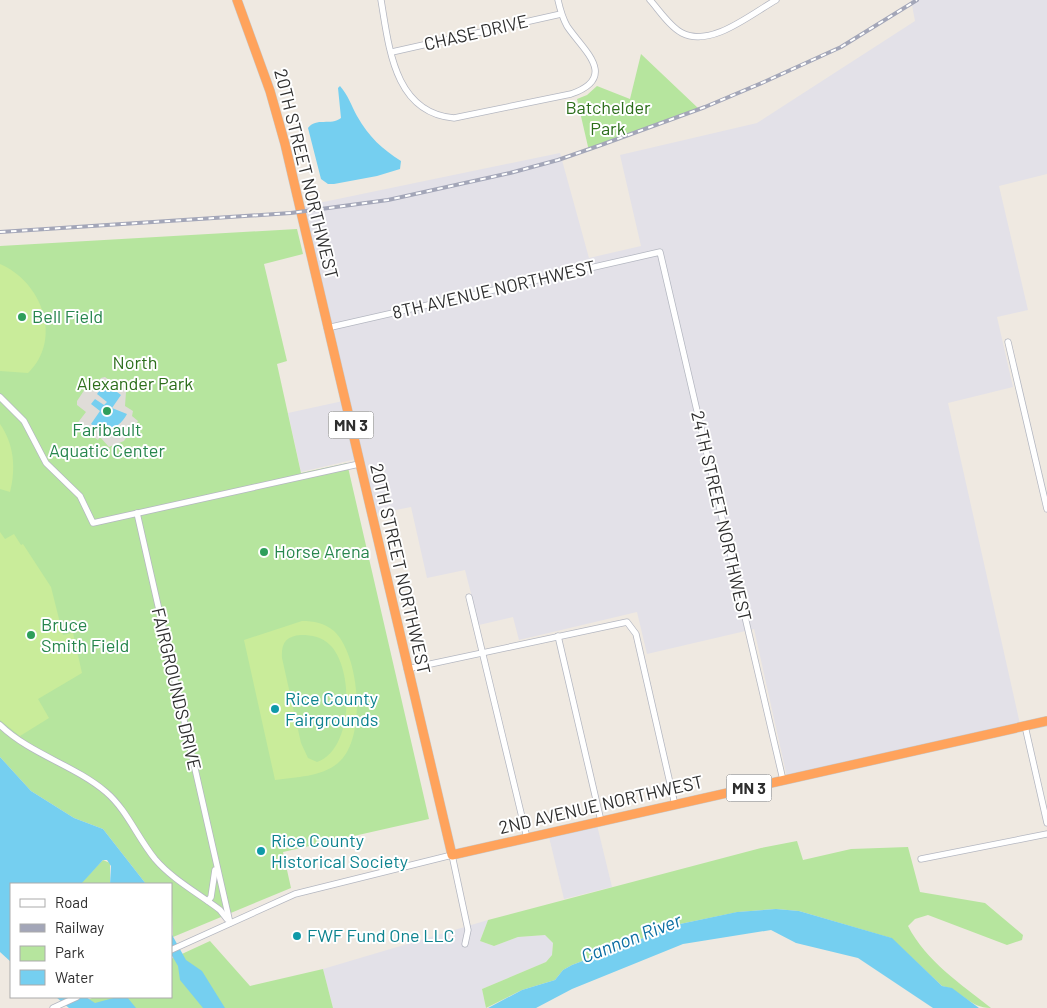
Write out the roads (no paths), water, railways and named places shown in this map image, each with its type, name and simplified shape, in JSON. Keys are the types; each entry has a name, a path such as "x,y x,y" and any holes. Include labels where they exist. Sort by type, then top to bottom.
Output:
{"highway":[{"name":"20TH STREET NORTHWEST","path":"237,0 282,131 452,854"},
{"name":"2ND AVENUE NORTHWEST","path":"452,854 1047,721"}],"street":[{"path":"381,0 396,72 407,93 424,108 442,116 463,118 572,94 584,89 592,81 595,64 589,51 567,26 561,14 558,0"},
{"path":"650,0 677,30 699,38 718,34 776,0"},
{"name":"CHASE DRIVE","path":"392,52 561,14"},
{"name":"8TH AVENUE NORTHWEST","path":"327,328 660,252"},
{"name":"24TH STREET NORTHWEST","path":"660,252 783,780"},
{"path":"1008,342 1047,510"},
{"path":"0,397 24,421 46,463 80,496 94,523 359,464"},
{"name":"FAIRGROUNDS DRIVE","path":"136,513 230,923"},
{"path":"469,598 527,838"},
{"path":"407,669 622,621 631,624 636,634 675,805"},
{"path":"558,636 601,821"},
{"path":"0,725 22,742 104,790 118,804 138,837 164,868 208,900 220,910 230,923"},
{"path":"1025,726 1047,823"},
{"path":"921,859 1047,834"},
{"name":"2ND AVENUE NORTHWEST","path":"172,950 305,891 452,854"},
{"name":"20TH STREET NORTHWEST","path":"452,854 468,930 465,944"},
{"name":"FAIRGROUNDS DRIVE","path":"208,900 211,897 216,865"},
{"path":"53,1008 75,998"}],"water":[{"path":"340,86 371,136 401,161 400,169 377,176 334,184 328,184 321,179 308,128 315,123 341,118 338,88"},
{"path":"105,383 121,395 112,408 127,414 116,426 101,429 91,424 100,411 91,404 95,399 104,405 107,402 97,394"},
{"path":"0,757 31,791 74,818 103,829 145,883 110,883 111,866 107,860 103,860 82,883 10,883 10,961 0,952"},
{"path":"776,909 799,911 892,938 942,986 952,988 979,1008 933,1008 858,958 796,943 771,930 683,944 572,989 536,1008 488,1008 522,990 555,980 563,970 572,965 680,924 737,912"},
{"path":"172,935 186,960 202,971 225,1008 203,1008 180,980 178,966 172,956"},
{"path":"57,998 88,998 95,1003 113,998 128,998 136,1008 69,1008"}],"railway":[{"path":"0,232 291,213 388,200 510,173 558,160 601,145 705,107 764,82 841,47 917,0"}],"place":[{"name":"Bell Field","path":"22,317"},
{"name":"Faribault Aquatic Center","path":"107,411"},
{"name":"Horse Arena","path":"264,552"},
{"name":"Bruce Smith Field","path":"31,635"},
{"name":"Rice County Fairgrounds","path":"275,709"},
{"name":"Rice County Historical Society","path":"261,851"},
{"name":"FWF Fund One LLC","path":"297,936"}],"park label":[{"name":"Batchelder Park","path":"608,118"},
{"name":"North Alexander Park","path":"135,373"}],"water label":[{"name":"Cannon River","path":"631,938"}]}
